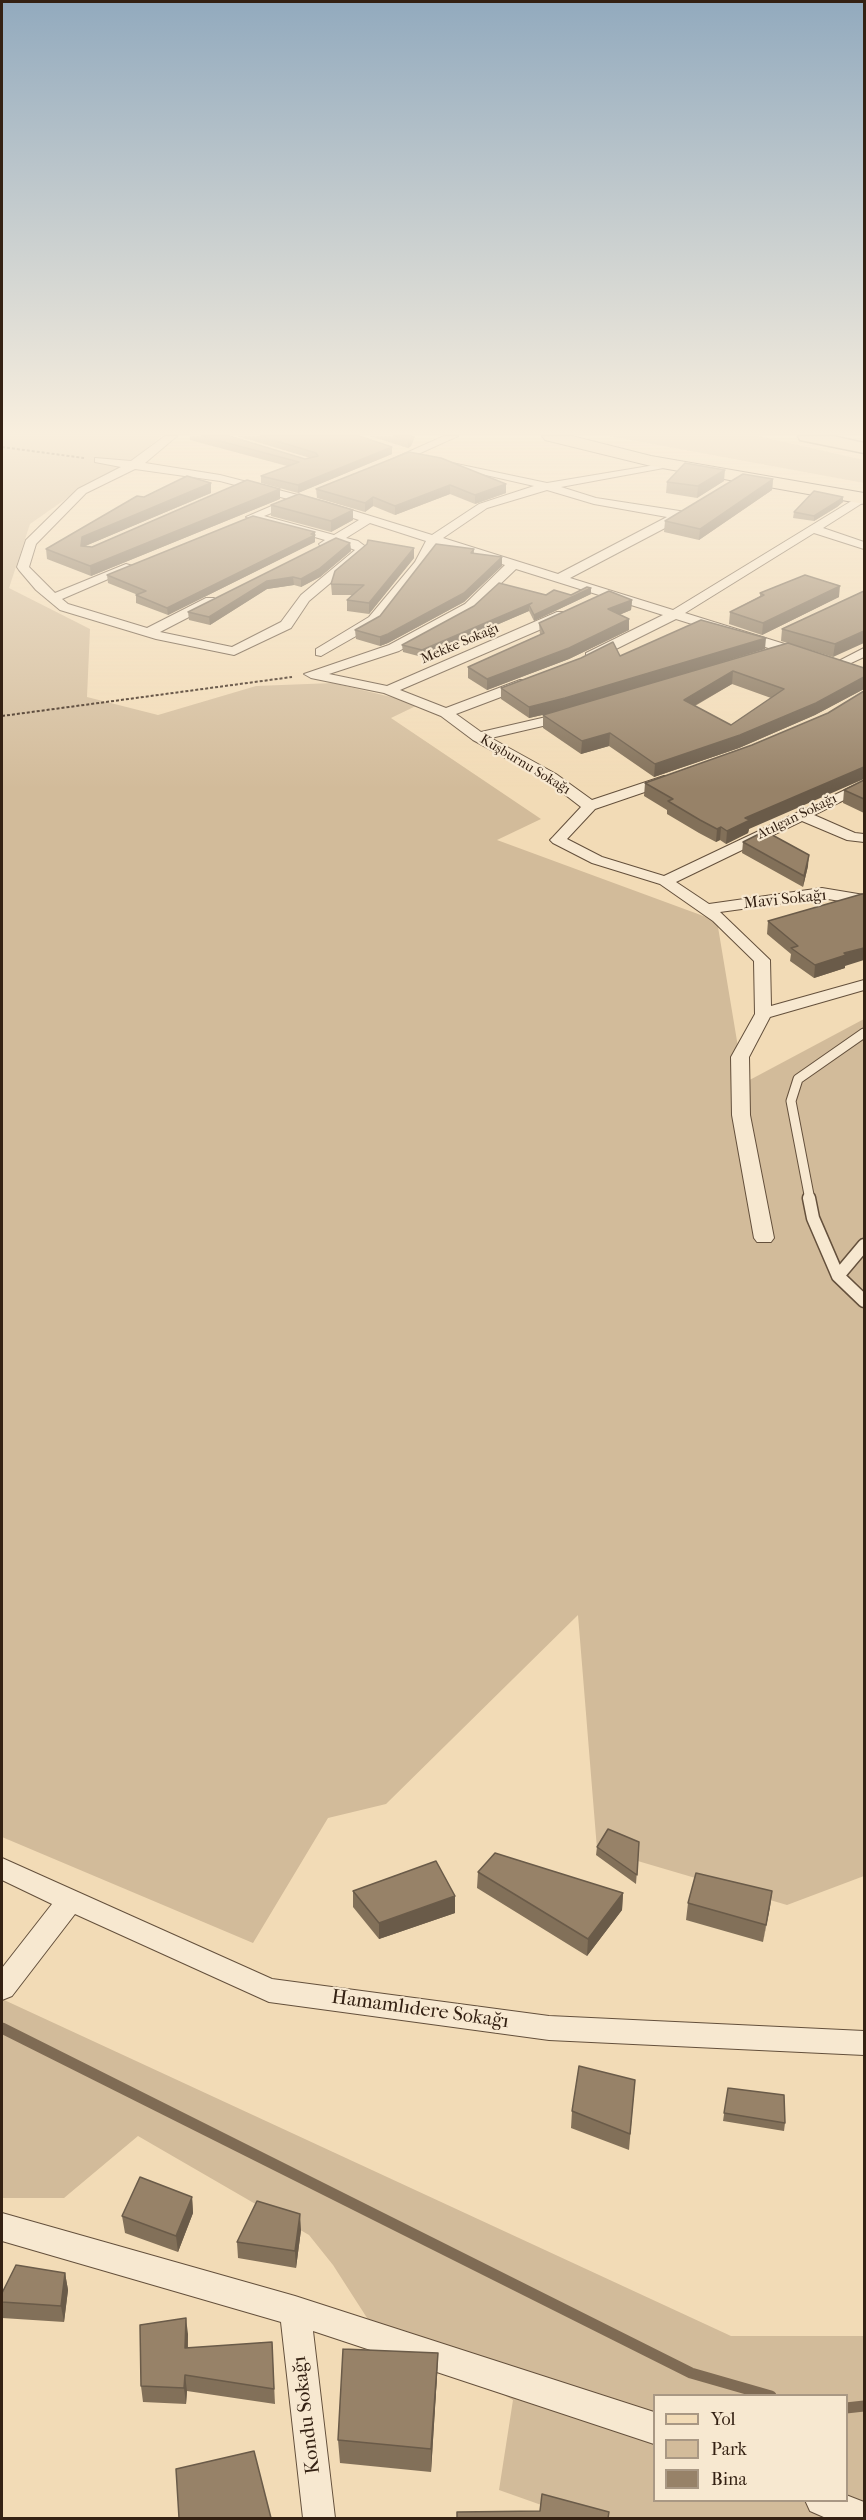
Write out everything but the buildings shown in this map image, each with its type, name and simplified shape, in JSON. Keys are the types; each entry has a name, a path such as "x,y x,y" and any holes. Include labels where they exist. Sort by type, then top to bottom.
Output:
{"street":[{"path":"27,554 23,567 63,607 148,632 234,651 286,625 305,598 358,554"},
{"path":"321,652 374,620 425,554"},
{"path":"480,554 675,614 764,649 787,649 856,671"},
{"path":"560,578 607,554"},
{"path":"575,664 675,614 773,554"},
{"path":"53,598 141,562"},
{"path":"311,675 394,648 460,612 469,607 514,564"},
{"name":"Mekke Sokağı","path":"388,690 492,648 609,593"},
{"path":"148,632 221,596"},
{"path":"764,649 784,631"},
{"path":"828,662 864,652"},
{"name":"Kuşburnu Sokağı","path":"311,675 388,690 446,713 478,737 551,777 590,806 558,840 597,860 665,881 719,918 762,960 763,1014"},
{"path":"446,713 543,676"},
{"path":"478,737 580,712"},
{"path":"590,806 678,776"},
{"name":"Atılgan Sokağı","path":"665,881 864,785"},
{"path":"802,815 852,837 864,838"},
{"name":"Mavi Sokağı","path":"706,909 822,893 864,900"},
{"path":"764,1238 741,1115 740,1056 763,1014 864,985"},
{"name":"Hamamlıdere Sokağı","path":"2,1869 269,1989 549,2028 864,2043"},
{"path":"2,1988 71,1899"},
{"path":"2,2227 295,2311 635,2419 653,2428"},
{"name":"Kondu Sokağı","path":"295,2311 320,2518"},
{"path":"826,2502 863,2518"}],"lane":[{"path":"864,1034 798,1079 790,1101 813,1218 838,1276 864,1300"},
{"path":"838,1276 864,1245"}],"path":[{"path":"2,716 178,690 311,675"}],"green space":[{"path":"2,554 20,554 9,588 90,629 87,697 158,715 256,686 333,683 420,704 391,718 541,819 497,840 717,921 744,1083 864,1019 864,1876 787,1905 597,1849 578,1615 386,1804 328,1818 253,1943 2,1837"},
{"path":"2,1999 731,2336 864,2336 864,2518 578,2518 499,2490 513,2400 369,2321 333,2265 309,2235 138,2136 64,2198 2,2198"}],"waterway":[{"path":"2,2028 691,2373 764,2394"},
{"path":"848,2408 864,2406"}]}
